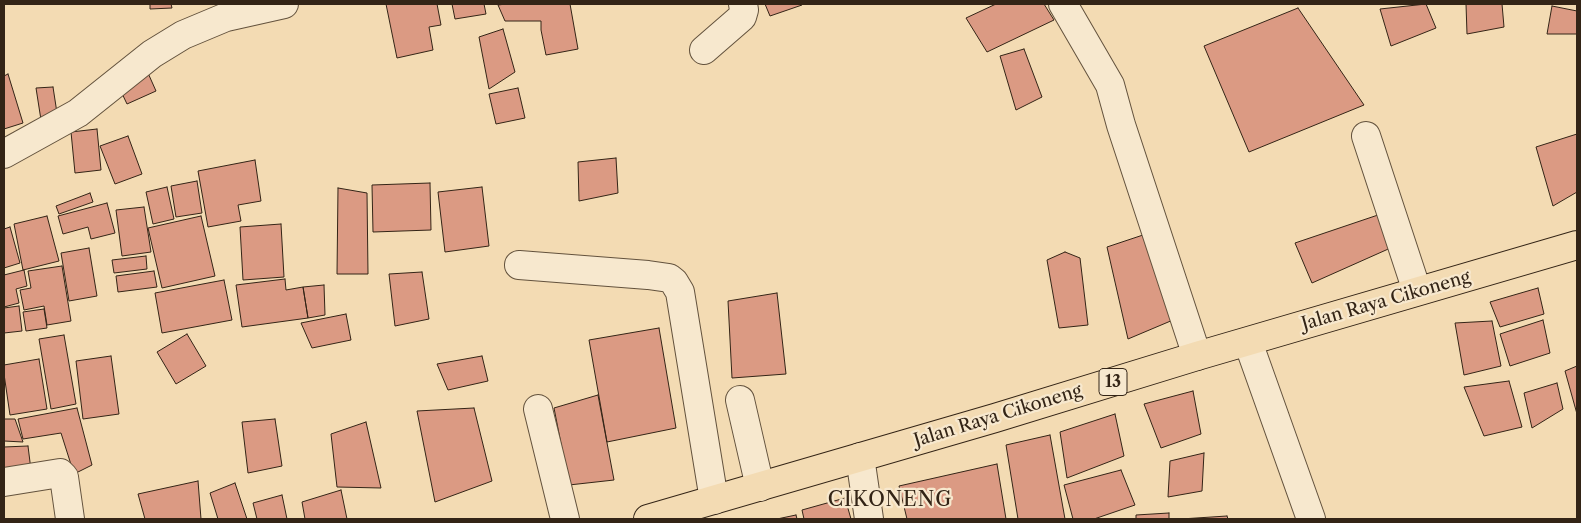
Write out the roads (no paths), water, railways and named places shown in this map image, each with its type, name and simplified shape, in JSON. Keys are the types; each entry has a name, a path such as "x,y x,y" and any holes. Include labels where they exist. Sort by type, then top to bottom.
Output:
{"highway":[{"name":"Jalan Raya Cikoneng","path":"648,519 996,418 1197,356 1577,245"}],"street":[{"path":"4,154 78,113 152,54 183,35 226,17 284,4"},
{"path":"704,50 742,17 743,4"},
{"path":"1063,4 1110,85 1197,356"},
{"path":"1366,136 1417,291"},
{"path":"518,265 648,275 669,278 674,282 680,292 714,500"},
{"path":"1248,342 1311,519"},
{"path":"740,400 760,487"},
{"path":"538,409 565,519"},
{"path":"860,457 869,519"},
{"path":"4,482 60,473 64,476 70,519"}],"district":[{"name":"CIKONENG","path":"890,500"}]}
